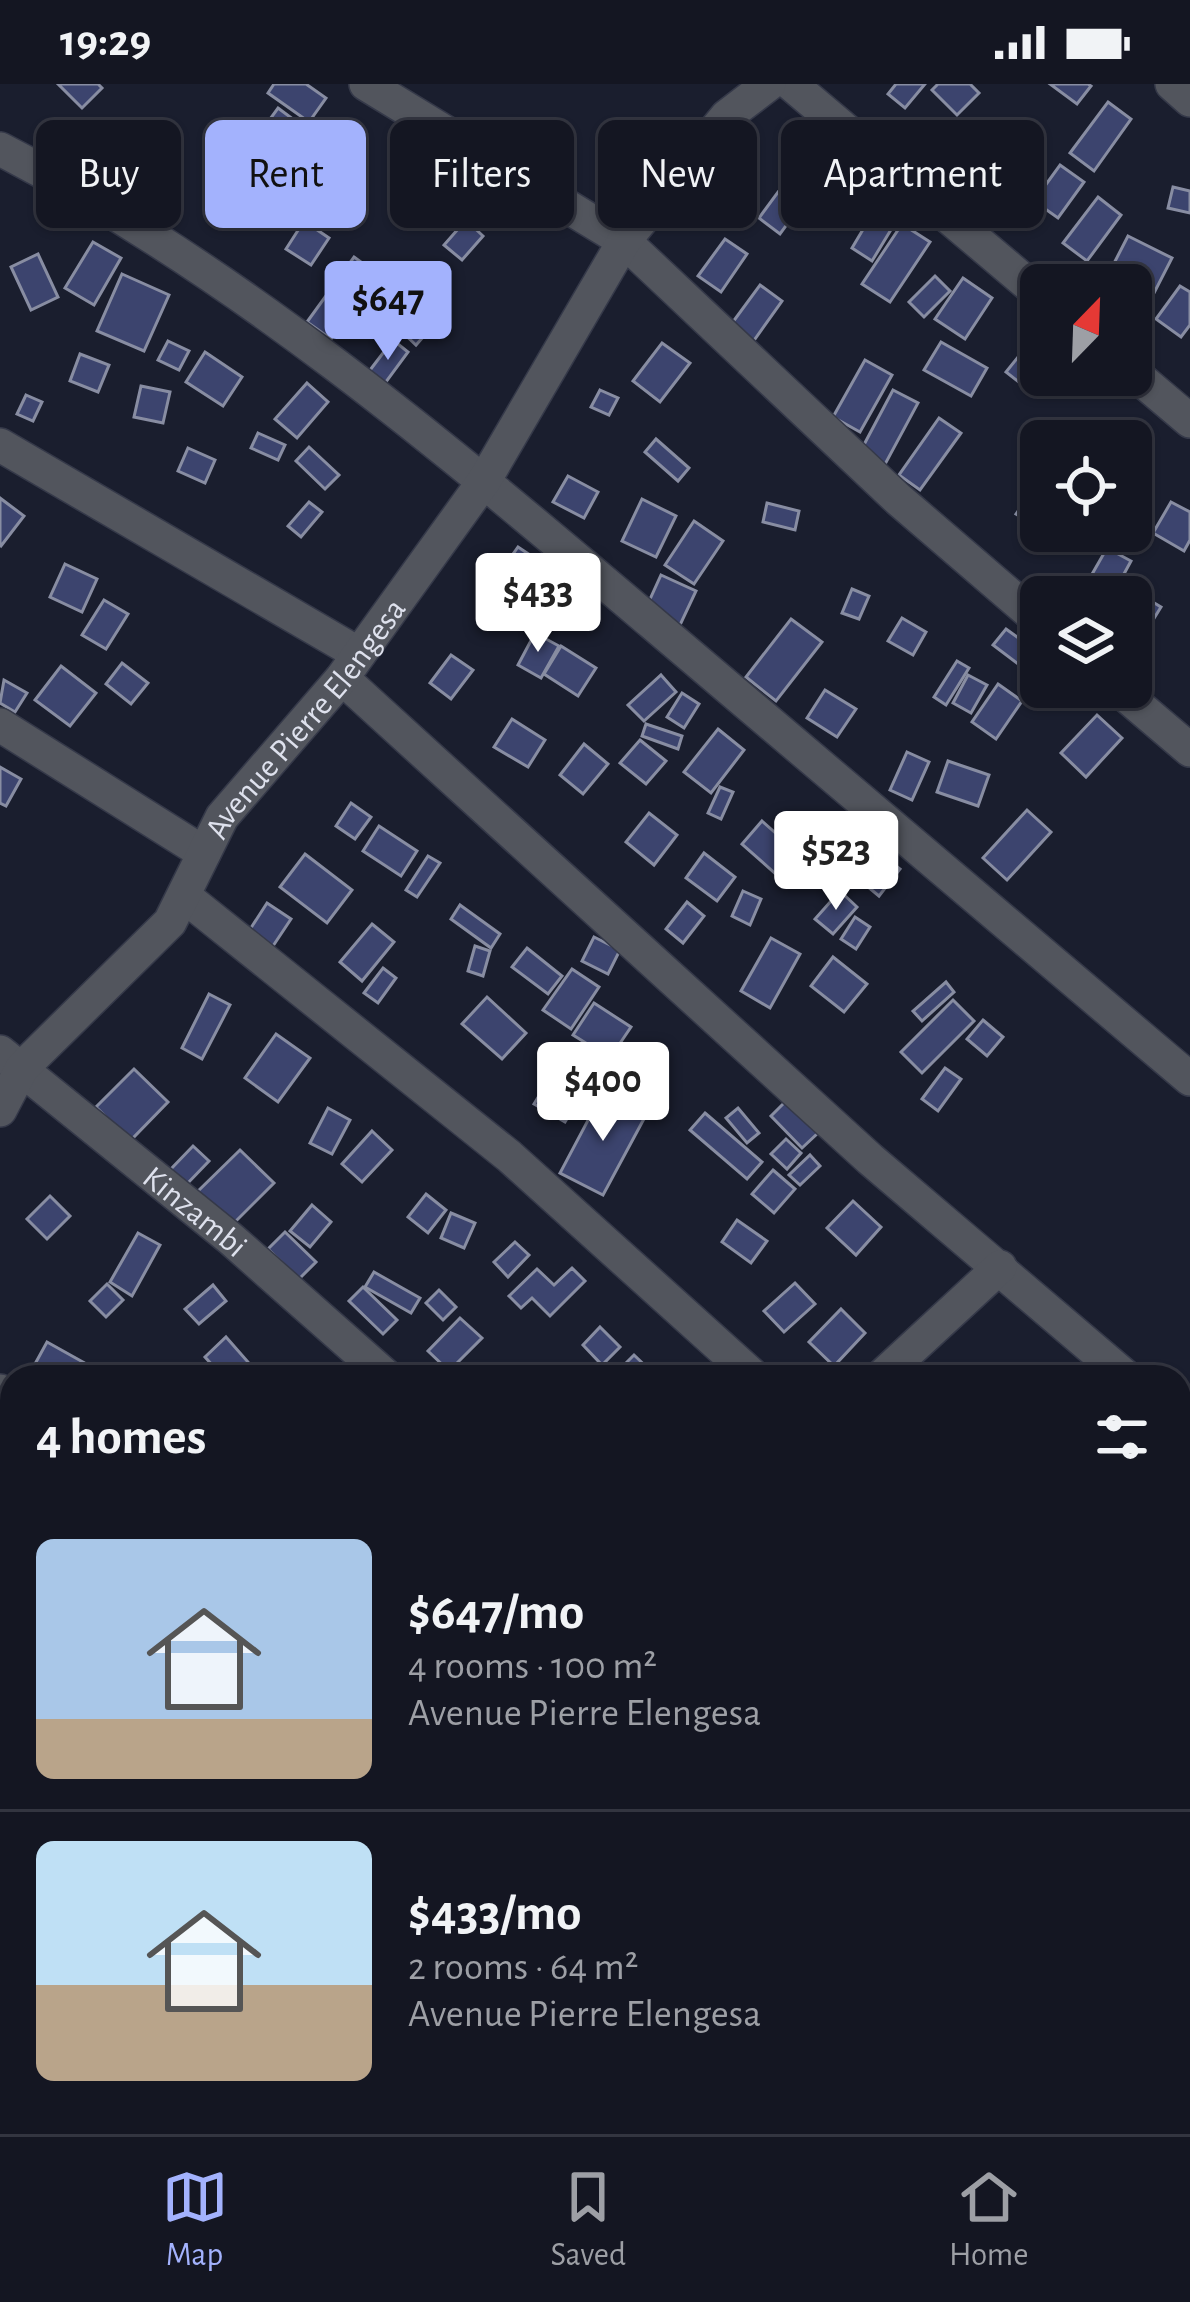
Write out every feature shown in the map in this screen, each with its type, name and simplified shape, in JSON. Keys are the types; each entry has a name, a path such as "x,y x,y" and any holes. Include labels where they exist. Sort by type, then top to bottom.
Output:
{"street":[{"path":"366,84 624,241 898,499 1020,604"},
{"name":"Avenue Pierre Elengesa","path":"0,1110 11,1060 165,927 232,803 350,666 484,481 624,241 727,116 769,84"},
{"path":"791,84 1020,277"},
{"path":"1172,84 1190,100"},
{"path":"0,149 52,176 232,292 484,481 1190,1078"},
{"path":"1152,389 1190,421"},
{"path":"0,445 350,666 870,1159 1112,1365"},
{"path":"1141,708 1190,750"},
{"path":"0,725 204,854"},
{"path":"184,896 509,1156 741,1365"},
{"name":"Kinzambi","path":"11,1060 231,1239 373,1365"},
{"path":"894,1365 1000,1267"}],"building":[{"path":"58,84 98,84 102,88 82,108"},
{"path":"274,84 306,84 326,98 306,120 268,93"},
{"path":"896,84 925,84 905,108 888,94"},
{"path":"938,84 970,84 979,93 957,115 932,90"},
{"path":"1050,84 1088,84 1091,86 1077,104"},
{"path":"1108,102 1131,119 1094,171 1070,153"},
{"path":"278,108 294,120 269,120"},
{"path":"1060,165 1084,182 1058,218 1044,208 1044,187"},
{"path":"1173,187 1190,191 1190,213 1168,208"},
{"path":"778,192 781,194 784,228 780,234 759,218"},
{"path":"1098,197 1121,215 1087,261 1063,243"},
{"path":"300,228 314,228 329,238 311,265 286,249"},
{"path":"459,228 474,228 483,236 462,260 444,245"},
{"path":"864,228 892,228 872,261 852,248"},
{"path":"899,228 908,228 930,242 890,302 862,284"},
{"path":"1128,236 1172,258 1153,295 1152,264 1114,264"},
{"path":"725,239 747,254 721,292 698,276"},
{"path":"93,242 121,258 94,305 65,288"},
{"path":"38,254 58,297 31,310 11,267"},
{"path":"354,257 379,275 331,339 307,322"},
{"path":"122,274 169,295 144,351 97,331"},
{"path":"935,276 950,291 924,317 909,302"},
{"path":"963,278 992,298 965,339 935,319"},
{"path":"760,285 782,301 750,346 727,330"},
{"path":"1180,286 1190,292 1190,325 1181,337 1156,319"},
{"path":"421,306 438,320 416,345 400,330"},
{"path":"393,340 408,352 383,386 367,374"},
{"path":"168,341 189,351 179,370 158,360"},
{"path":"941,342 987,368 971,396 924,370"},
{"path":"662,343 690,363 660,402 633,381"},
{"path":"205,352 242,377 223,406 186,382"},
{"path":"80,354 109,365 98,392 70,381"},
{"path":"1020,355 1020,383 1006,372"},
{"path":"865,360 892,375 860,432 833,417"},
{"path":"307,383 328,402 297,438 275,419"},
{"path":"141,386 170,392 163,423 134,417"},
{"path":"600,390 618,398 609,415 591,407"},
{"path":"893,390 918,403 883,468 859,454"},
{"path":"26,395 42,402 33,421 17,414"},
{"path":"939,418 961,433 920,490 899,475"},
{"path":"258,433 285,445 278,460 251,448"},
{"path":"656,439 689,468 678,481 645,452"},
{"path":"309,447 339,475 325,489 296,461"},
{"path":"188,448 215,460 205,483 178,471"},
{"path":"568,476 598,492 584,518 553,502"},
{"path":"0,498 24,516 1,546 0,545"},
{"path":"642,499 676,516 656,557 622,541"},
{"path":"309,502 322,512 301,537 288,526"},
{"path":"1171,502 1190,512 1190,540 1184,551 1153,533"},
{"path":"767,503 799,511 795,530 763,522"},
{"path":"694,521 723,541 694,584 665,565"},
{"path":"518,547 545,565 521,600 494,581"},
{"path":"1105,552 1131,561 1123,576 1091,576"},
{"path":"65,564 97,579 82,612 50,597"},
{"path":"547,572 574,592 553,621 525,601"},
{"path":"661,575 696,591 680,625 646,608"},
{"path":"852,589 869,596 859,619 842,613"},
{"path":"104,600 128,614 106,649 82,635"},
{"path":"1152,602 1161,607 1152,622"},
{"path":"902,618 926,632 913,655 888,641"},
{"path":"791,619 822,642 776,701 746,677"},
{"path":"1006,629 1020,639 1020,665 993,645"},
{"path":"535,633 559,646 541,678 518,665"},
{"path":"561,646 596,668 578,696 544,674"},
{"path":"451,655 473,670 451,699 430,683"},
{"path":"957,661 969,668 946,705 934,697"},
{"path":"122,663 148,683 131,704 106,684"},
{"path":"61,666 96,693 70,726 35,700"},
{"path":"661,675 676,692 644,721 628,705"},
{"path":"968,675 987,685 971,713 953,703"},
{"path":"4,680 27,693 15,712 0,703"},
{"path":"998,684 1020,700 996,739 972,722"},
{"path":"825,690 856,709 837,737 807,718"},
{"path":"682,693 699,704 684,728 667,717"},
{"path":"1097,715 1122,738 1086,777 1061,753"},
{"path":"512,719 545,740 528,767 494,747"},
{"path":"646,724 682,736 678,749 642,736"},
{"path":"718,729 744,750 711,793 684,772"},
{"path":"640,740 666,761 646,784 620,763"},
{"path":"584,744 608,764 583,794 560,775"},
{"path":"907,752 929,762 912,800 890,790"},
{"path":"948,761 989,775 978,806 937,792"},
{"path":"0,767 21,779 6,806 0,803"},
{"path":"720,787 733,792 721,819 708,813"},
{"path":"351,803 371,817 355,839 336,826"},
{"path":"1027,810 1051,832 1007,880 983,858"},
{"path":"649,813 677,835 654,865 626,842"},
{"path":"762,821 807,861 787,884 742,844"},
{"path":"379,826 417,851 401,876 363,851"},
{"path":"858,835 869,842 853,870 842,863"},
{"path":"877,851 900,869 879,896 856,877"},
{"path":"704,853 735,877 717,901 686,878"},
{"path":"305,854 352,890 327,923 280,887"},
{"path":"428,856 440,863 417,897 406,890"},
{"path":"743,891 761,899 750,925 732,916"},
{"path":"840,891 857,907 833,934 815,919"},
{"path":"687,902 704,916 683,943 666,929"},
{"path":"267,903 291,919 271,949 247,934"},
{"path":"460,905 500,934 491,948 451,919"},
{"path":"855,917 870,927 856,949 841,939"},
{"path":"372,924 394,942 362,981 340,962"},
{"path":"594,937 620,950 608,974 582,961"},
{"path":"771,938 800,954 770,1008 741,991"},
{"path":"475,946 490,951 483,976 468,971"},
{"path":"527,948 562,976 548,994 512,967"},
{"path":"833,957 867,984 844,1012 811,986"},
{"path":"383,968 396,978 378,1003 364,993"},
{"path":"572,969 599,987 571,1029 543,1010"},
{"path":"946,982 954,992 922,1021 913,1011"},
{"path":"209,994 230,1005 202,1059 182,1048"},
{"path":"487,997 526,1033 502,1059 462,1024"},
{"path":"953,1000 974,1021 922,1073 901,1052"},
{"path":"594,1003 631,1027 610,1058 573,1035"},
{"path":"983,1020 1003,1037 987,1056 967,1039"},
{"path":"276,1034 310,1058 278,1102 245,1078"},
{"path":"559,1063 590,1081 565,1122 534,1104"},
{"path":"945,1068 961,1079 938,1111 922,1099"},
{"path":"134,1069 168,1102 130,1141 96,1107"},
{"path":"603,1092 646,1115 603,1195 560,1173"},
{"path":"786,1101 818,1133 802,1148 771,1116"},
{"path":"328,1108 350,1120 332,1154 310,1143"},
{"path":"738,1108 759,1133 747,1143 726,1118"},
{"path":"705,1113 762,1162 747,1179 690,1130"},
{"path":"372,1131 392,1150 362,1182 342,1164"},
{"path":"786,1139 801,1153 787,1169 771,1154"},
{"path":"193,1146 209,1161 186,1185 170,1170"},
{"path":"240,1150 274,1183 228,1229 194,1195"},
{"path":"810,1155 820,1166 800,1185 789,1175"},
{"path":"773,1170 795,1189 774,1213 752,1194"},
{"path":"426,1194 446,1210 428,1233 408,1217"},
{"path":"50,1196 70,1216 47,1239 27,1219"},
{"path":"853,1201 881,1227 856,1255 827,1228"},
{"path":"312,1205 331,1222 310,1247 290,1231"},
{"path":"451,1213 475,1223 464,1248 441,1238"},
{"path":"737,1220 767,1241 751,1263 722,1242"},
{"path":"285,1232 316,1262 299,1279 268,1249"},
{"path":"138,1233 160,1245 132,1296 110,1282"},
{"path":"515,1242 529,1255 508,1277 494,1262"},
{"path":"572,1268 585,1281 550,1316 532,1298 521,1308 509,1296 537,1269 554,1285"},
{"path":"374,1272 420,1298 411,1313 365,1287"},
{"path":"795,1283 815,1304 784,1332 764,1311"},
{"path":"107,1284 123,1300 106,1317 90,1301"},
{"path":"213,1285 226,1301 199,1324 185,1309"},
{"path":"363,1287 397,1320 383,1334 349,1301"},
{"path":"439,1290 456,1307 443,1320 426,1303"},
{"path":"841,1309 865,1333 835,1365 809,1342"},
{"path":"460,1318 482,1338 455,1365 443,1365 428,1351"},
{"path":"600,1327 620,1347 602,1365 583,1345"},
{"path":"226,1337 248,1362 212,1365 205,1357"},
{"path":"47,1342 88,1365 37,1365"},
{"path":"634,1355 644,1365 624,1365"}]}
